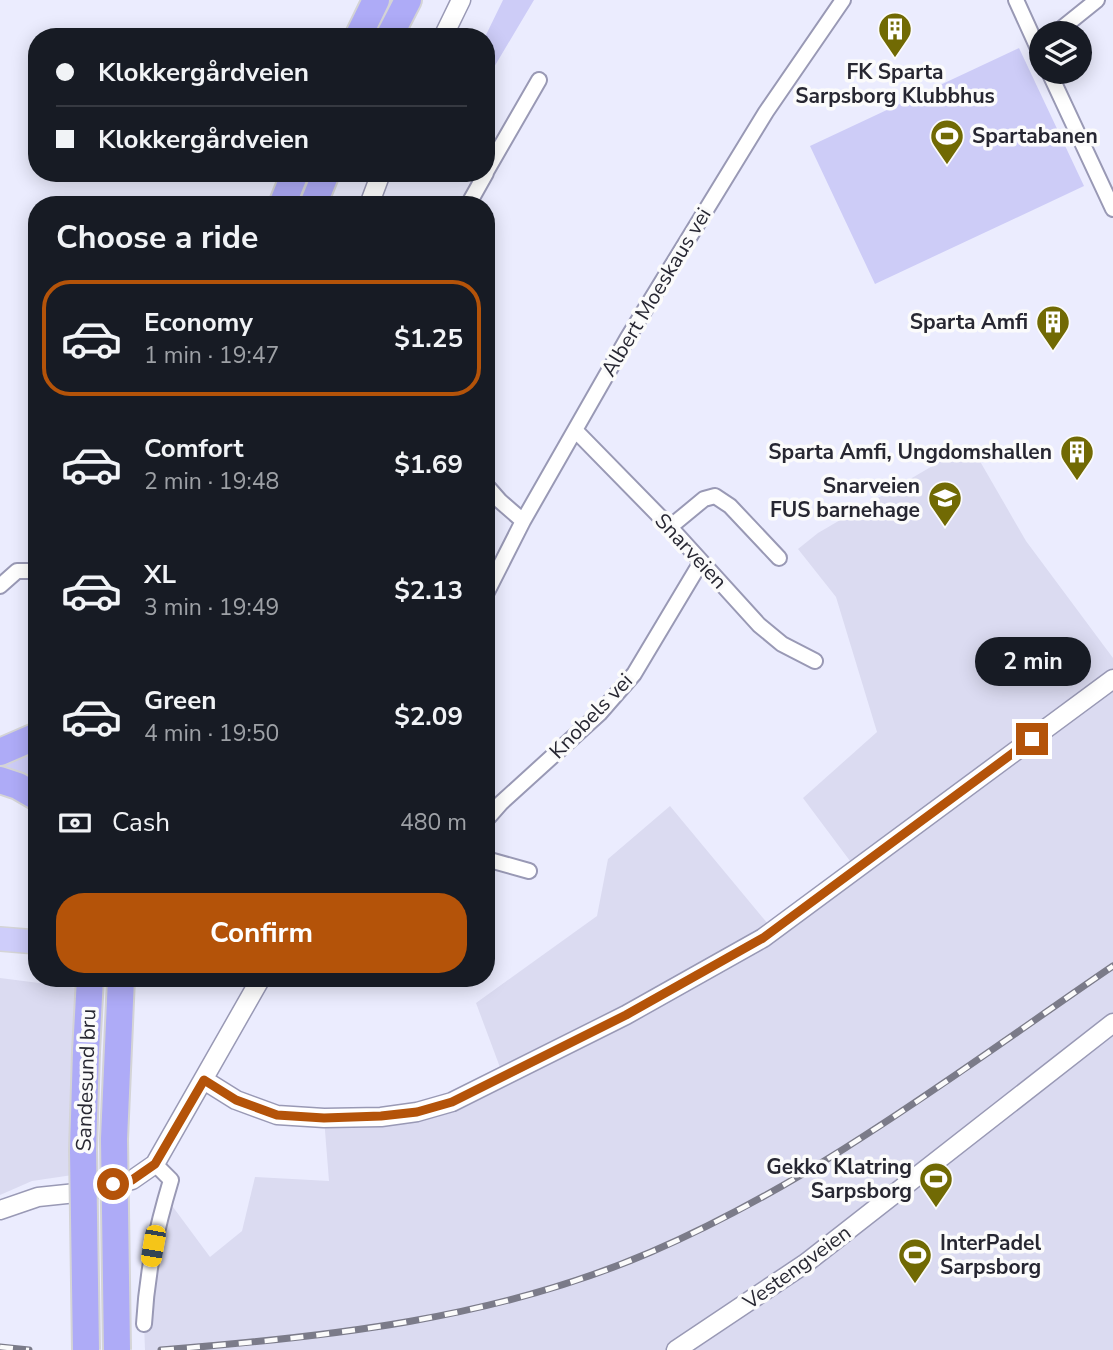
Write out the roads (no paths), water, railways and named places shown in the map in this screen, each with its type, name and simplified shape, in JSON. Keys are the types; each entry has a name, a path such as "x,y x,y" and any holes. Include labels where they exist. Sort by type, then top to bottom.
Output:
{"highway":[{"path":"362,28 376,0"},
{"path":"394,28 408,0"},
{"path":"0,752 28,740"},
{"path":"0,780 28,792"},
{"name":"Sandesund bru","path":"86,1350 83,1150 90,987"},
{"name":"Sandesund bru","path":"117,1350 114,1139 121,987"}],"main road":[{"path":"0,939 28,942"},
{"path":"0,955 28,957"}],"street":[{"path":"447,28 461,0"},
{"name":"Albert Moeskaus vei","path":"495,576 523,521 627,339 736,161 843,0"},
{"path":"1016,0 1029,27"},
{"path":"1071,21 1097,0"},
{"path":"495,157 539,80"},
{"path":"1055,84 1113,207"},
{"name":"Snarveien","path":"575,430 670,527 759,625 782,644 815,661"},
{"path":"495,496 523,521"},
{"path":"670,527 704,499 715,496 730,506 779,558"},
{"name":"Knobels vei","path":"495,810 600,713 634,674 701,562"},
{"path":"0,586 17,571 28,571"},
{"path":"204,1080 236,1100 277,1115 324,1118 381,1116 417,1112 452,1102 626,1015 763,938 1113,680"},
{"path":"495,862 528,871"},
{"path":"0,1210 38,1196 76,1193 132,1180 155,1164 256,987"},
{"name":"Vestengveien","path":"676,1350 806,1263 1113,1023"},
{"path":"144,1324 146,1286 157,1225 171,1180 155,1164"}],"railway":[{"path":"161,1350 349,1331 472,1309 533,1294 651,1252 712,1224 830,1157 945,1082 1113,966"},
{"path":"0,1347 29,1350"}],"place":[{"name":"FK Sparta Sarpsborg Klubbhus","path":"895,59"},
{"name":"Spartabanen","path":"947,166"},
{"name":"Sparta Amfi","path":"1053,352"},
{"name":"Sparta Amfi, Ungdomshallen","path":"1077,482"},
{"name":"Snarveien FUS barnehage","path":"945,528"},
{"name":"Gekko Klatring Sarpsborg","path":"936,1209"},
{"name":"InterPadel Sarpsborg","path":"915,1285"}]}
